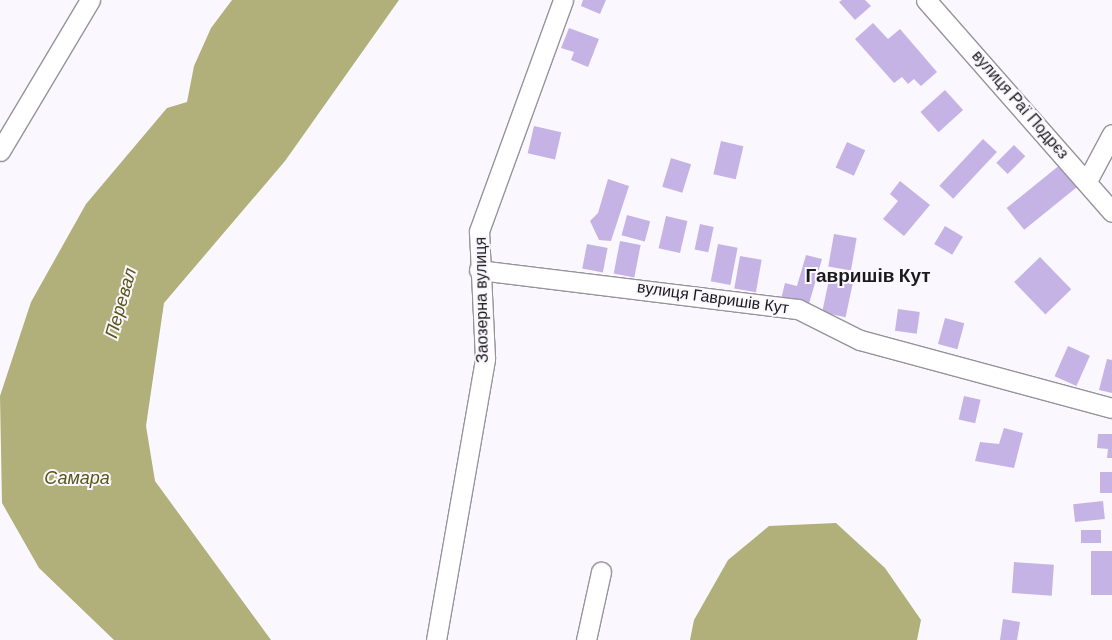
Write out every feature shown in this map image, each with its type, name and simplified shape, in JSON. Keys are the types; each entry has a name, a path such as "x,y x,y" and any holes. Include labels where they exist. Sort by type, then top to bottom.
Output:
{"street":[{"path":"0,150 90,0"},
{"name":"Заозерна вулиця","path":"436,640 485,358 479,270 479,231 563,0"},
{"name":"вулиця Раї Подрєз","path":"926,0 1112,212"},
{"path":"1086,181 1112,134"},
{"name":"вулиця Гавришів Кут","path":"479,270 798,309 860,340 1112,408"},
{"path":"586,640 601,572"}],"water":[{"name":"Самара","path":"232,0 399,0 285,161 164,303 146,426 155,481 271,640 114,640 39,568 2,503 0,396 31,302 86,204 167,108 187,102 194,66 211,28"},
{"path":"836,523 885,568 921,620 917,640 690,640 694,620 728,560 769,526"}],"building":[{"path":"583,0 606,0 600,14 581,6"},
{"path":"842,0 865,0 871,6 855,20 839,2"},
{"path":"873,23 888,39 900,29 937,72 921,86 914,79 908,84 902,77 894,83 855,39"},
{"path":"569,28 599,39 588,67 571,60 574,52 561,48"},
{"path":"945,90 963,110 939,132 920,112"},
{"path":"534,126 561,132 555,160 528,153"},
{"path":"983,139 997,152 953,199 939,186"},
{"path":"721,141 743,146 736,179 713,174"},
{"path":"847,142 865,150 854,176 836,168"},
{"path":"1014,145 1025,156 1008,174 996,163"},
{"path":"671,158 691,164 682,193 662,187"},
{"path":"1061,164 1079,186 1024,230 1007,208"},
{"path":"608,179 629,186 611,241 599,240 590,221 598,213"},
{"path":"900,181 930,205 904,236 883,219 898,201 890,194"},
{"path":"627,215 650,221 645,241 622,235"},
{"path":"666,216 687,221 680,253 659,248"},
{"path":"700,224 714,227 708,252 695,249"},
{"path":"945,226 963,237 952,255 934,244"},
{"path":"834,234 857,238 851,270 828,266"},
{"path":"620,241 641,245 634,277 614,273"},
{"path":"587,244 608,248 603,273 582,269"},
{"path":"718,244 738,248 730,285 711,281"},
{"path":"806,255 822,259 808,307 781,299 785,283 797,286"},
{"path":"740,256 762,260 756,292 734,288"},
{"path":"1040,257 1071,289 1045,314 1014,282"},
{"path":"830,275 853,280 846,317 822,312"},
{"path":"898,309 920,312 917,334 895,331"},
{"path":"945,318 964,323 957,349 938,344"},
{"path":"1068,346 1090,356 1077,386 1055,376"},
{"path":"1107,359 1112,360 1112,393 1099,390"},
{"path":"964,396 981,400 975,423 959,419"},
{"path":"1004,428 1023,433 1014,468 975,461 980,442 999,444"},
{"path":"1098,434 1112,434 1112,458 1107,458 1108,449 1097,448"},
{"path":"1100,472 1112,472 1112,493 1100,493"},
{"path":"1103,501 1105,519 1075,522 1073,504"},
{"path":"1081,530 1101,530 1101,543 1081,543"},
{"path":"1091,551 1112,551 1112,595 1091,595"},
{"path":"1014,562 1054,565 1052,596 1012,593"},
{"path":"1003,619 1020,622 1017,640 1000,640"}],"district":[{"name":"Гавришів Кут","path":"868,276"}],"water label":[{"name":"Перевал","path":"121,303"}]}
